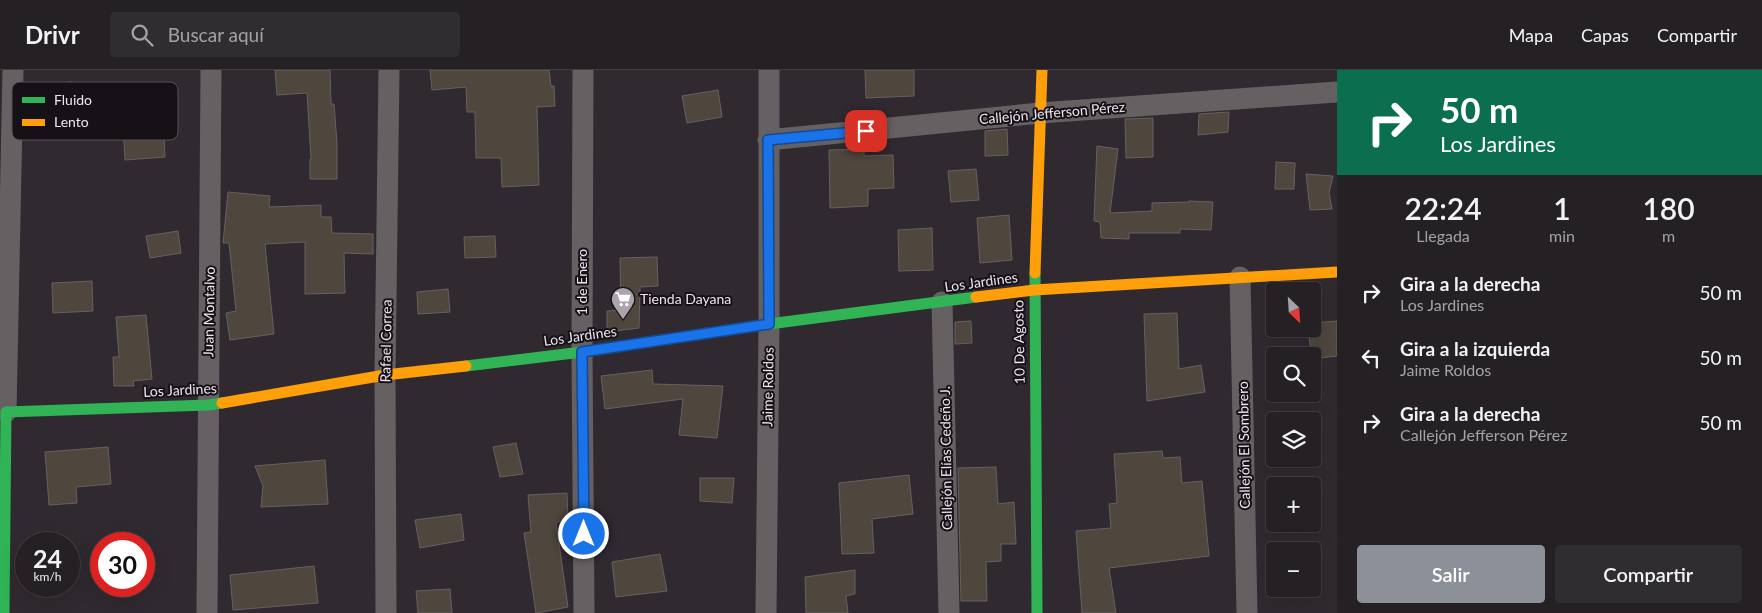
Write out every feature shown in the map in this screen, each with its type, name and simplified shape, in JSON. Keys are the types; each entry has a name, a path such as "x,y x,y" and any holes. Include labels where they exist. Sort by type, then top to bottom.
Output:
{"street":[{"path":"4,613 6,132 13,70"},
{"name":"Juan Montalvo","path":"206,613 212,70"},
{"name":"Rafael Correa","path":"386,613 385,375 389,70"},
{"name":"1 de Enero","path":"583,70 582,352 584,613"},
{"name":"Jaime Roldos","path":"766,613 769,70"},
{"name":"10 De Agosto","path":"1037,613 1034,290 1042,70"},
{"name":"Callejón Jefferson Pérez","path":"768,140 1040,113 1337,92"},
{"name":"Los Jardines","path":"6,412 208,405 385,375 582,352 769,324 1034,290 1337,272"},
{"name":"Callejón El Sombrero","path":"1240,277 1247,613"},
{"name":"Callejón Elías Cedeño J.","path":"942,302 949,613"}],"building":[{"path":"275,70 330,70 331,104 334,104 337,143 337,179 310,179 311,159 307,93 277,95"},
{"path":"430,70 549,70 551,86 554,86 555,106 537,107 539,185 502,187 501,158 476,158 475,112 467,112 466,87 432,90"},
{"path":"865,70 914,70 914,96 866,98"},
{"path":"718,90 722,117 687,123 682,96"},
{"path":"1229,112 1228,132 1198,135 1199,114"},
{"path":"1153,118 1153,157 1126,158 1125,119"},
{"path":"1007,129 1008,155 985,156 985,131"},
{"path":"124,140 164,140 165,157 125,160"},
{"path":"1097,146 1118,149 1110,213 1152,211 1152,203 1213,202 1211,230 1180,229 1180,233 1129,233 1129,239 1101,238 1100,222 1094,221"},
{"path":"864,149 864,156 893,155 894,188 868,189 868,206 830,208 829,150"},
{"path":"1276,162 1295,163 1294,189 1275,189"},
{"path":"976,169 979,200 951,202 948,171"},
{"path":"1306,174 1333,176 1329,193 1332,209 1310,210"},
{"path":"228,192 270,196 269,207 321,205 321,217 331,217 332,233 373,234 373,254 344,253 345,293 305,294 305,242 265,244 274,334 230,340 226,313 236,311 229,243 223,243"},
{"path":"1009,215 1012,260 980,263 977,218"},
{"path":"932,228 933,270 899,271 898,230"},
{"path":"178,231 181,253 150,258 146,236"},
{"path":"495,236 496,257 465,258 464,237"},
{"path":"657,257 658,286 640,287 639,328 607,332 607,311 621,310 620,258"},
{"path":"92,281 93,311 53,313 52,283"},
{"path":"448,289 450,312 418,314 417,292"},
{"path":"1177,313 1179,369 1201,365 1205,392 1147,401 1144,314"},
{"path":"146,315 152,379 133,381 134,386 114,386 113,357 119,357 116,317"},
{"path":"971,321 972,343 955,344 955,322"},
{"path":"1337,321 1337,356 1321,358 1321,347 1310,347 1309,338 1321,338 1321,322"},
{"path":"652,370 653,384 723,386 717,438 679,435 683,399 605,409 601,376"},
{"path":"516,443 523,474 500,477 493,447"},
{"path":"108,447 111,484 76,487 77,503 49,505 45,452"},
{"path":"1162,451 1163,458 1180,457 1182,483 1202,481 1209,556 1109,568 1116,613 1082,613 1076,531 1111,528 1109,504 1117,503 1114,454"},
{"path":"325,460 328,504 261,507 263,486 255,466"},
{"path":"996,467 998,504 1014,502 1016,544 1001,544 1001,561 986,562 987,601 961,601 958,468"},
{"path":"909,475 913,514 872,519 874,553 842,554 839,483"},
{"path":"700,478 734,478 732,503 700,501"},
{"path":"567,493 568,521 556,522 568,607 536,613 524,533 531,532 528,495"},
{"path":"461,514 464,540 420,548 415,520"},
{"path":"660,554 667,591 616,597 612,562"},
{"path":"314,566 318,603 233,610 230,575"},
{"path":"855,570 855,594 846,596 848,613 806,613 805,577"},
{"path":"450,589 452,613 418,613 416,591"}],"traffic: fast":[{"path":"1035,273 1037,613"},
{"path":"466,366 582,352 769,324 976,297"},
{"path":"4,613 6,412 222,403"}],"traffic: slow":[{"path":"1035,273 1042,70"},
{"path":"976,297 1034,290 1337,272"},
{"path":"222,403 385,375 466,366"}],"place":[{"name":"Tienda Dayana","path":"623,320"}],"route":[{"path":"584,534 582,352 769,324 768,140 866,131"}]}
